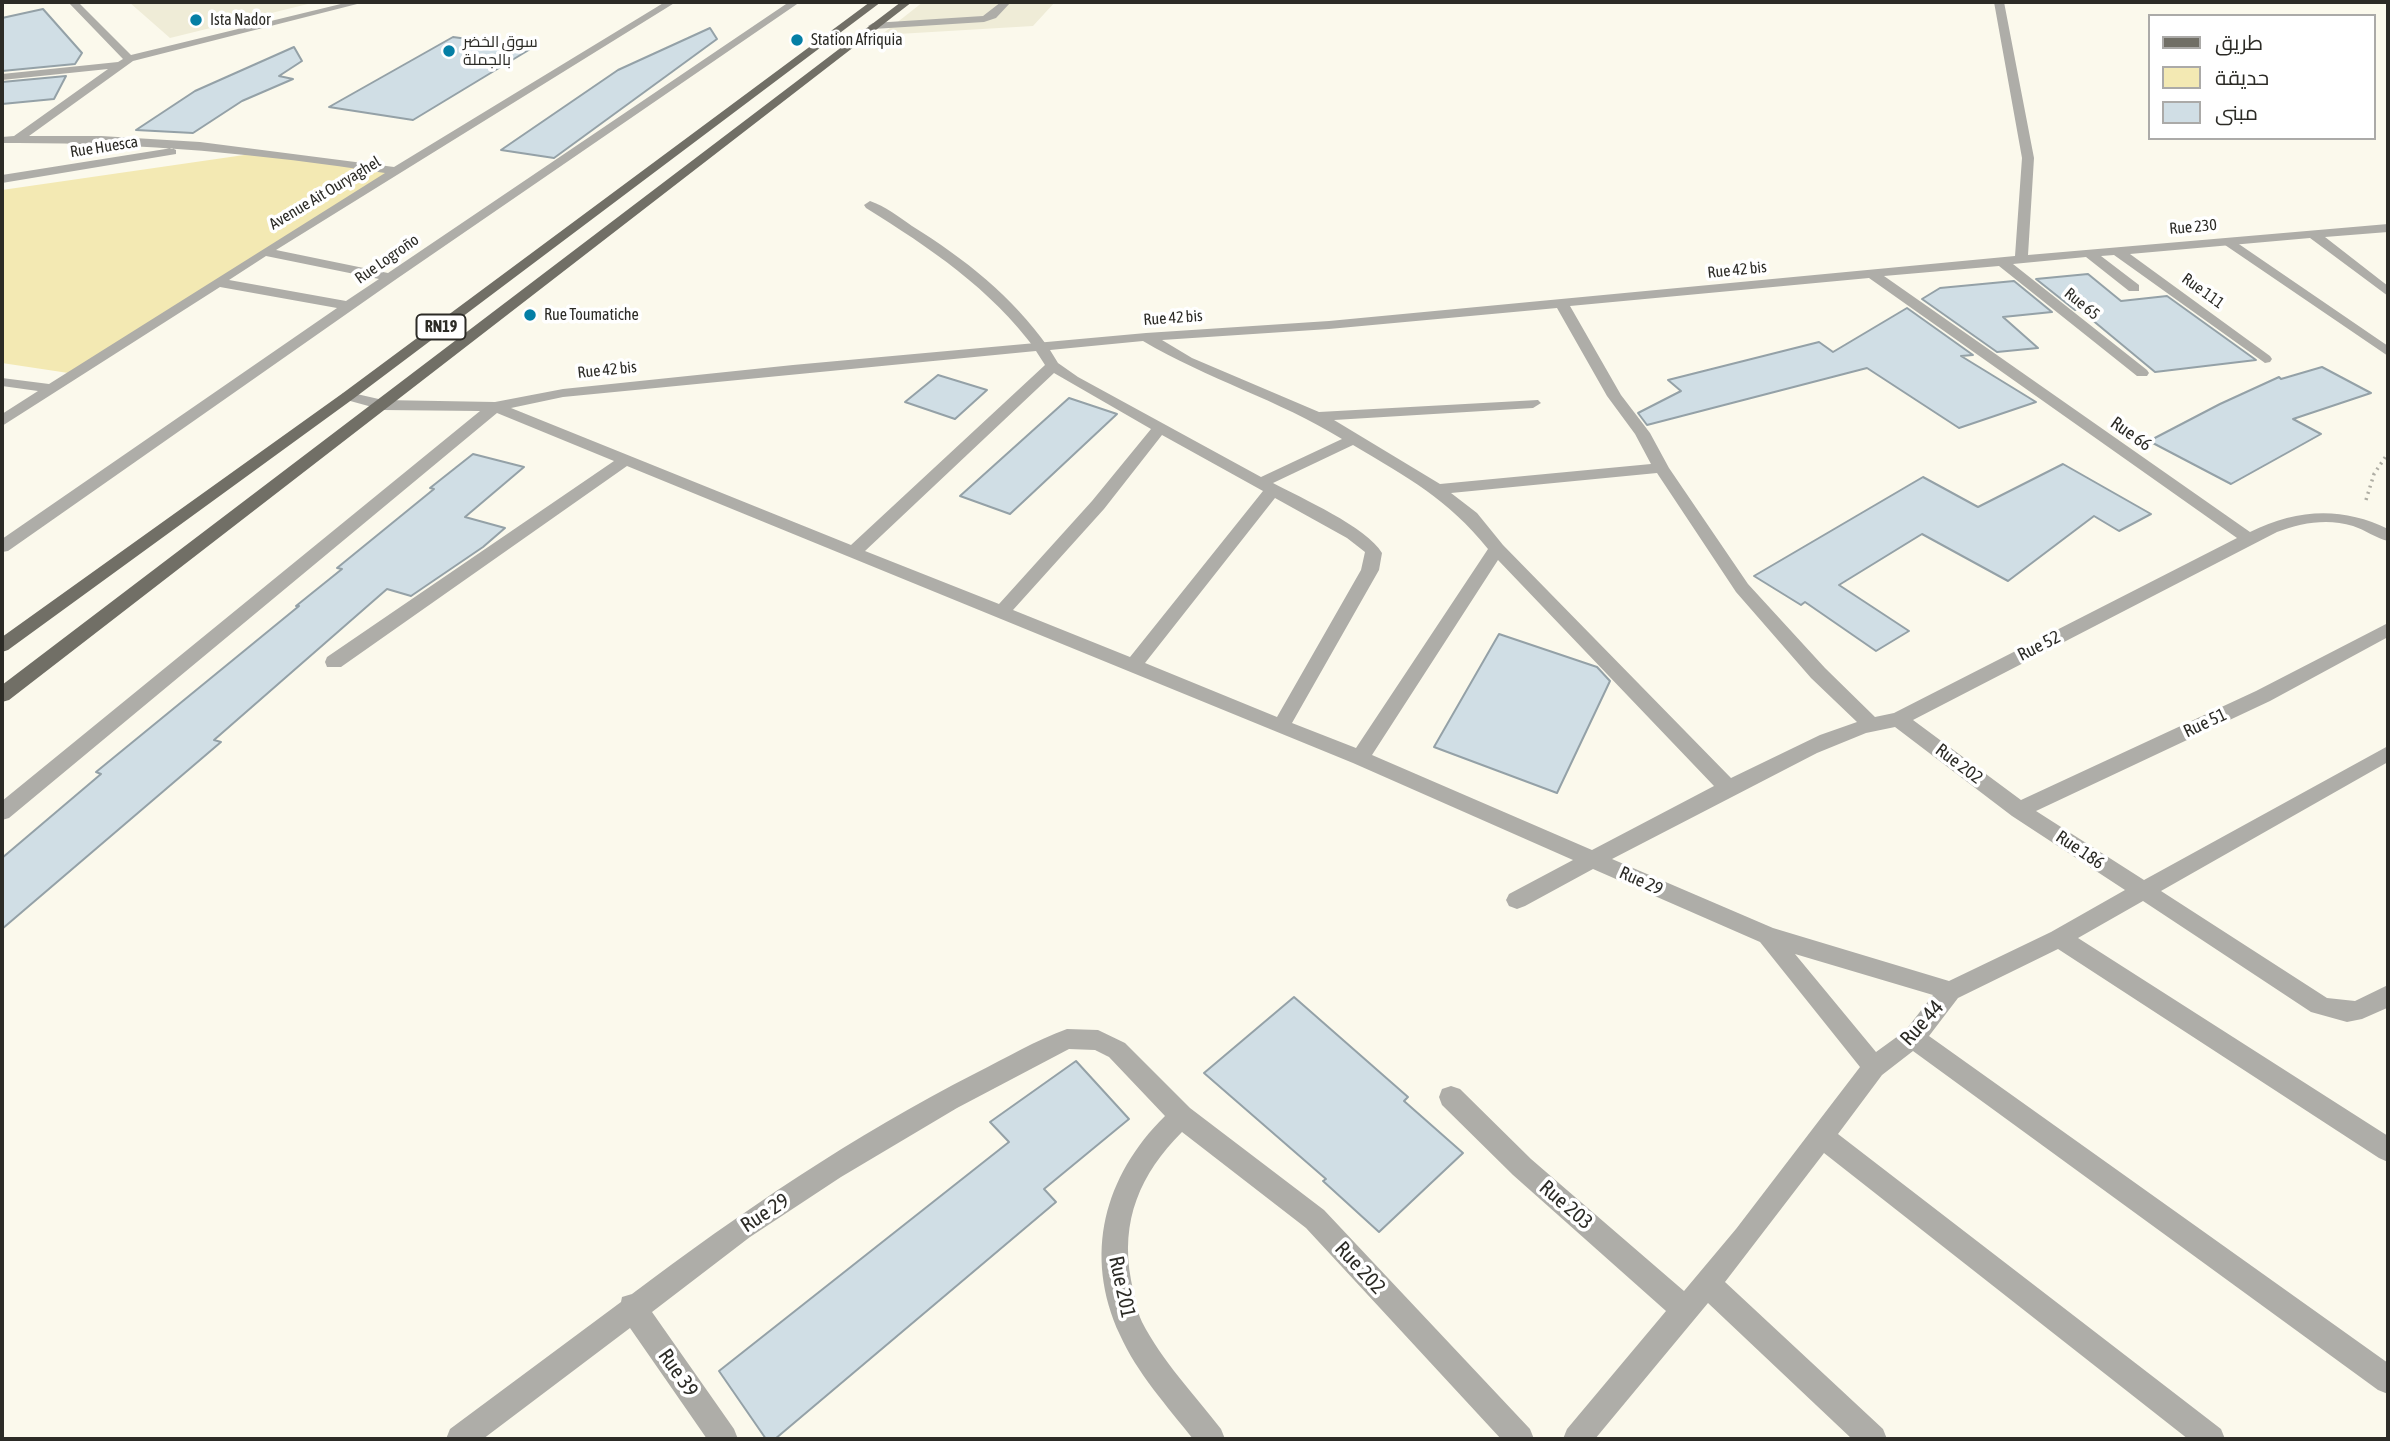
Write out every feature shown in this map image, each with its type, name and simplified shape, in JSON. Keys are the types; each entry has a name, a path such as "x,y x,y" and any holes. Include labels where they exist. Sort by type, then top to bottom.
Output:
{"main road":[{"name":"RN19","path":"2,646 348,396 876,2"},
{"name":"RN19","path":"2,695 907,2"}],"street":[{"path":"73,2 125,62"},
{"path":"2,77 125,62 359,2"},
{"name":"Avenue Ait Ouryaghel","path":"2,421 264,251 671,2"},
{"name":"Rue Logroño","path":"2,547 390,277 795,2"},
{"path":"873,26 984,19 992,16 1006,2"},
{"path":"1999,2 2028,158 2021,259"},
{"path":"2,152 125,62"},
{"path":"2,140 211,146 299,155 396,171"},
{"name":"Rue Huesca","path":"2,179 211,146"},
{"path":"870,205 957,259 1026,324 1053,366 1073,380 1353,534 1375,552 1376,559 1281,726"},
{"name":"Rue 230","path":"2001,261 2388,229"},
{"path":"2314,234 2388,292"},
{"path":"2230,242 2388,352"},
{"path":"264,251 390,277"},
{"name":"Rue 111","path":"2119,251 2266,359"},
{"path":"2089,253 2134,288"},
{"name":"Rue 42 bis","path":"348,396 383,405 495,407 524,399 611,387 1146,337 1329,325 1562,304 2001,261"},
{"name":"Rue 65","path":"2001,261 2142,373"},
{"name":"Rue 66","path":"1872,274 2249,538"},
{"path":"217,282 350,306"},
{"path":"1562,304 1614,396 1642,433 1661,468 1742,588 1818,673 1870,723"},
{"path":"1146,337 1187,361 1317,417 1437,489 1471,517 1497,549 1728,788"},
{"path":"852,553 1053,366"},
{"path":"2,382 52,389"},
{"path":"1317,417 1533,403"},
{"path":"2,812 495,407"},
{"name":"Rue 29","path":"495,407 1360,758 1768,936 1950,991"},
{"path":"1002,613 1098,505 1159,429"},
{"path":"1132,667 1266,487 1352,440"},
{"path":"334,662 626,460"},
{"path":"1437,489 1661,468"},
{"path":"2249,538 2307,516 2358,523 2388,536"},
{"name":"Rue 52","path":"1592,860 1728,788 1825,741 1870,723 1898,719 2249,538"},
{"path":"1360,758 1497,549"},
{"name":"Rue 51","path":"2019,810 2263,696 2388,629"},
{"name":"Rue 202","path":"1898,719 2019,810"},
{"name":"Rue 44","path":"1577,1439 1745,1238 1874,1067 1913,1038 1950,991 2059,938 2140,890 2388,753"},
{"name":"Rue 186","path":"2019,810 2319,1005 2339,1013 2357,1012 2388,995"},
{"path":"1517,900 1592,860"},
{"name":"Rue 29","path":"1768,936 1874,1067"},
{"path":"2059,938 2388,1150"},
{"path":"1913,1038 2388,1380"},
{"name":"Rue 29","path":"460,1439 632,1307 752,1221 832,1169 937,1107 1067,1039 1098,1040 1117,1051 1181,1116"},
{"name":"Rue 203","path":"1451,1097 1522,1167 1684,1309"},
{"name":"Rue 202","path":"1181,1116 1315,1219 1520,1439"},
{"name":"Rue 201","path":"1181,1116 1152,1143 1125,1189 1113,1234 1114,1266 1129,1325 1152,1363 1211,1439"},
{"path":"1822,1138 2211,1439"},
{"path":"1706,1283 1873,1439"},
{"name":"Rue 39","path":"632,1307 724,1439"}],"path":[{"path":"2358,523 2375,474 2388,453"}],"shaded area":[{"name":"Ista Nador","path":"129,2 316,2 170,38"},
{"path":"923,2 1055,2 1033,26 881,35"}],"green space":[{"path":"251,154 398,173 75,374 2,363 2,190"}],"building":[{"path":"43,9 82,53 75,64 2,71 2,18"},
{"path":"710,28 717,39 554,158 501,150 618,70"},
{"path":"453,37 532,48 413,120 329,107"},
{"path":"294,47 302,61 279,76 293,79 242,101 193,133 136,130 195,91"},
{"path":"66,76 54,99 2,104 2,82"},
{"path":"2088,274 2121,301 2167,296 2256,360 2155,372 2079,309 2075,310 2036,279"},
{"path":"2014,281 2052,312 2003,317 2038,348 1997,352 1922,299 1940,288"},
{"path":"1907,308 1973,355 1961,356 2036,402 1959,428 1867,368 1647,425 1638,413 1681,391 1668,380 1819,342 1833,352"},
{"path":"2322,367 2371,393 2293,419 2321,434 2231,484 2149,441 2279,377 2281,379"},
{"path":"938,375 987,390 955,419 905,402"},
{"path":"1069,398 1117,414 1010,514 960,496"},
{"path":"473,454 524,467 465,517 505,528 483,547 411,596 387,589 214,740 221,742 2,929 2,858 101,774 96,772 299,606 296,606 342,569 337,568"},
{"path":"2063,464 2151,514 2119,531 2094,516 2008,581 1922,534 1839,585 1909,631 1876,651 1805,602 1801,605 1754,576 1923,477 1978,507"},
{"path":"1499,634 1597,667 1610,681 1557,793 1434,747"},
{"path":"1294,997 1408,1097 1404,1101 1463,1153 1379,1232 1323,1181 1326,1179 1204,1073"},
{"path":"1076,1061 1129,1119 1044,1189 1056,1202 775,1439 766,1439 719,1371 1009,1142 990,1122"}],"place":[{"name":"Ista Nador","path":"196,20"},
{"name":"Station Afriquia","path":"797,40"},
{"name":"سوق الخضر بالجملة","path":"449,51"},
{"name":"Rue Toumatiche","path":"530,315"}]}
